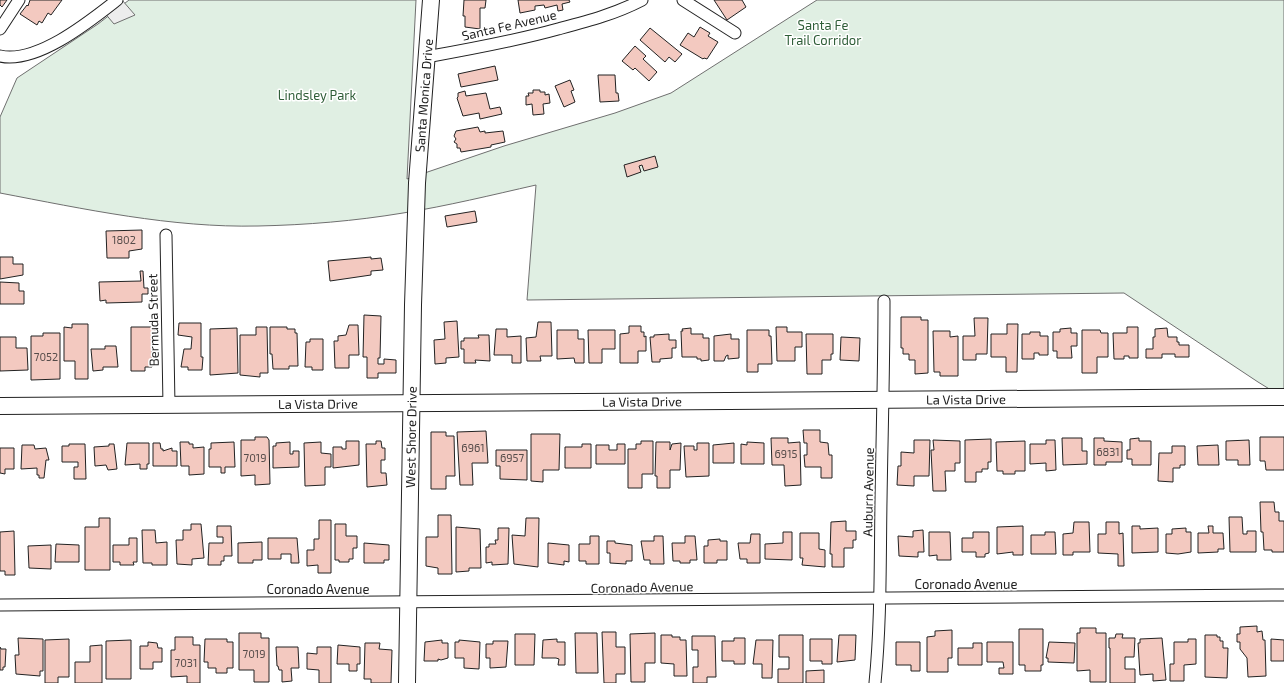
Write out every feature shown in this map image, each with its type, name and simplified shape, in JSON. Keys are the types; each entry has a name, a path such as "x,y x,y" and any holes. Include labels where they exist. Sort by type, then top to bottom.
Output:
{"street":[{"path":"0,29 19,0"},
{"path":"0,56 12,57 33,54 44,49 117,0"},
{"name":"Santa Monica Drive","path":"417,191 431,0"},
{"name":"Santa Fe Avenue","path":"426,57 512,41 621,11 642,0"},
{"path":"683,0 735,33"},
{"name":"West Shore Drive","path":"407,683 417,191"},
{"name":"Bermuda Street","path":"166,235 169,405"},
{"name":"Auburn Avenue","path":"875,683 880,639 884,301"},
{"name":"La Vista Drive","path":"0,406 1284,397"},
{"name":"Coronado Avenue","path":"0,606 1284,595"}],"green space":[{"path":"129,0 416,0 407,179 504,146 615,113 671,93 817,0 1284,0 1284,390 1271,390 1124,293 527,300 536,185 453,204 385,216 294,225 258,226 226,226 161,221 96,211 0,193 0,117 17,78 98,24"}],"shaded area":[{"path":"122,0 135,15 114,24 103,11"}],"building":[{"path":"0,0 7,0 2,7 0,5"},
{"path":"30,0 62,0 51,15 48,13 42,23 39,21 37,25 20,14 27,5 28,6"},
{"path":"464,0 486,0 485,8 480,8 480,29 465,27 465,16 463,16"},
{"path":"518,0 569,0 570,2 562,4 563,10 558,11 557,5 545,8 544,5 535,6 535,10 520,13"},
{"path":"714,0 742,0 746,7 727,20"},
{"path":"700,27 710,33 708,36 718,42 707,59 703,59 680,45 688,33 694,37"},
{"path":"650,28 682,54 675,62 669,57 665,62 640,40"},
{"path":"635,46 646,56 643,59 657,72 649,81 635,68 633,70 622,61"},
{"path":"495,66 498,80 461,87 458,74"},
{"path":"598,75 615,75 616,93 618,93 619,101 600,102"},
{"path":"570,80 574,90 571,91 575,102 564,107 555,86"},
{"path":"533,90 545,92 545,95 549,94 550,103 543,104 544,114 533,115 532,104 526,105 526,96 529,96 528,93 533,93"},
{"path":"465,91 466,96 486,93 490,109 500,107 502,114 480,119 479,113 463,116 457,98 458,93"},
{"path":"478,127 480,132 485,131 485,133 503,131 505,142 491,145 491,147 461,152 460,148 457,148 457,144 454,142 456,139 454,136 456,131"},
{"path":"655,156 658,167 644,171 642,165 639,166 641,172 627,177 624,165"},
{"path":"475,211 477,222 447,227 445,216"},
{"path":"142,230 142,249 129,251 129,258 107,258 106,231"},
{"path":"0,257 13,257 13,264 23,264 23,275 0,279"},
{"path":"371,257 371,259 381,258 383,270 371,271 371,275 330,281 328,261"},
{"path":"140,271 143,271 144,288 148,288 148,294 142,294 142,302 106,303 106,300 100,301 99,282 141,281"},
{"path":"0,282 19,283 19,291 24,291 24,304 0,304"},
{"path":"364,315 381,316 380,358 378,358 378,364 384,364 384,359 396,360 396,373 378,373 378,378 367,378 367,357 363,357"},
{"path":"901,317 921,317 921,320 928,320 928,373 915,374 915,360 909,360 909,354 903,354 903,348 901,348"},
{"path":"974,318 988,318 987,354 976,354 976,360 963,360 963,336 975,336"},
{"path":"457,321 459,357 446,358 446,363 435,364 434,340 445,339 444,322"},
{"path":"538,322 551,322 552,356 540,356 541,361 527,361 526,338 536,337"},
{"path":"179,323 201,323 201,357 203,357 202,370 188,370 188,367 181,367 184,349 191,349 192,337 178,335"},
{"path":"72,324 88,324 88,379 75,379 75,361 64,361 64,327 72,328"},
{"path":"1007,324 1018,324 1017,372 1006,372 1006,357 991,357 991,334 1007,334"},
{"path":"349,325 358,325 359,355 349,355 349,368 335,368 334,341 338,341 338,336 346,335"},
{"path":"629,326 641,326 641,332 644,332 644,337 646,336 646,351 638,351 638,363 620,363 620,334 629,333"},
{"path":"131,327 155,327 155,340 152,340 152,367 145,367 145,371 131,371"},
{"path":"256,327 267,327 268,373 260,373 260,377 240,375 240,335 256,335"},
{"path":"270,327 287,327 287,329 295,329 295,333 297,333 298,366 289,366 289,369 273,369 272,354 270,354"},
{"path":"776,327 787,327 787,332 802,332 802,347 795,347 795,361 777,361"},
{"path":"1127,327 1138,327 1138,358 1129,358 1129,356 1124,356 1124,359 1114,359 1113,333 1127,333"},
{"path":"237,328 238,373 210,375 210,329"},
{"path":"691,328 691,334 703,334 703,338 709,338 709,360 701,361 701,359 697,359 697,357 682,357 681,331 683,331 682,329"},
{"path":"1071,328 1071,333 1077,333 1077,346 1071,346 1072,358 1057,358 1057,351 1053,351 1053,332 1060,332 1060,329"},
{"path":"1167,328 1168,337 1177,337 1177,342 1179,342 1179,345 1189,345 1189,357 1175,357 1175,354 1162,354 1162,358 1146,358 1146,349 1153,349 1155,329"},
{"path":"496,329 507,329 507,337 521,336 521,363 512,363 512,355 494,355"},
{"path":"557,330 578,330 578,339 584,339 584,363 575,363 574,358 557,359"},
{"path":"588,330 615,330 615,349 602,349 602,363 589,363"},
{"path":"747,330 769,330 769,336 771,336 772,364 758,364 758,372 747,372"},
{"path":"1082,330 1100,330 1101,333 1108,333 1108,357 1097,357 1097,373 1082,373"},
{"path":"933,331 950,331 950,337 958,336 958,376 940,376 940,372 934,372"},
{"path":"1030,332 1040,332 1040,336 1048,336 1048,355 1039,355 1039,353 1034,353 1034,359 1022,359 1022,334 1030,334"},
{"path":"43,333 60,333 60,379 31,380 31,336 43,336"},
{"path":"669,334 669,340 676,340 676,348 672,348 672,358 660,359 660,362 652,362 650,337 654,337 654,335"},
{"path":"731,334 731,339 739,339 739,358 728,359 728,355 724,361 714,361 714,336"},
{"path":"806,334 833,334 833,354 831,354 831,360 822,360 822,374 807,374"},
{"path":"478,335 489,335 490,361 475,360 476,363 464,363 464,349 461,349 461,341 464,341 464,338 479,338"},
{"path":"0,337 16,337 16,348 27,348 28,370 0,371"},
{"path":"841,337 860,338 859,361 840,360"},
{"path":"310,339 323,339 323,370 312,370 312,367 305,367 306,342 310,342"},
{"path":"105,346 116,346 118,367 103,367 103,370 93,371 91,349 105,349"},
{"path":"803,430 820,430 820,442 828,443 829,455 832,455 832,478 821,478 821,467 805,467 804,455 807,455 807,443 804,443"},
{"path":"486,431 488,463 472,463 473,485 460,485 457,432"},
{"path":"431,432 446,432 446,436 454,436 455,476 446,476 446,489 431,489"},
{"path":"531,434 560,434 559,470 543,470 543,482 531,481"},
{"path":"255,437 267,437 269,440 270,484 255,485 255,475 241,476 241,440 255,440"},
{"path":"1260,437 1284,437 1284,470 1266,470 1265,461 1260,461"},
{"path":"771,438 788,438 788,443 800,442 801,485 785,486 784,465 772,465"},
{"path":"1062,438 1082,438 1082,451 1087,451 1087,464 1063,465"},
{"path":"1094,438 1104,438 1104,441 1122,442 1122,462 1106,462 1106,465 1094,465"},
{"path":"1139,438 1139,441 1151,441 1151,465 1132,465 1132,459 1127,459 1127,450 1130,450 1130,439"},
{"path":"991,439 991,462 988,462 988,469 982,469 982,472 976,472 976,482 965,482 965,440"},
{"path":"914,440 930,440 929,476 914,476 914,486 897,485 898,466 901,466 901,452 914,453"},
{"path":"933,440 960,441 960,463 955,463 955,471 945,471 946,491 933,491 931,450 934,450"},
{"path":"1046,440 1055,440 1056,470 1046,471 1046,463 1030,464 1030,444 1046,444"},
{"path":"1249,440 1250,465 1238,465 1238,460 1226,460 1226,441"},
{"path":"346,441 359,441 359,465 333,468 333,447 342,447 342,449 346,449"},
{"path":"376,441 381,441 382,448 385,448 385,460 381,460 381,473 386,473 387,485 367,487 366,444 376,444"},
{"path":"641,441 653,441 653,474 642,474 642,488 628,488 628,449 636,449 636,444 641,444"},
{"path":"1025,441 1025,471 1015,471 1015,474 1003,474 1003,471 997,471 996,442"},
{"path":"180,442 189,442 189,444 193,444 193,448 204,447 204,474 189,475 189,466 181,466"},
{"path":"234,442 235,467 225,467 225,473 221,473 221,467 209,467 209,449 211,449 211,443"},
{"path":"290,442 290,454 293,454 293,451 299,451 299,467 273,468 273,446 276,446 276,443"},
{"path":"321,442 321,453 331,454 331,467 325,467 325,485 305,486 304,443"},
{"path":"656,442 670,442 670,450 672,444 681,443 680,470 670,470 670,488 657,488 657,476 655,476"},
{"path":"747,442 764,443 764,464 741,464 741,444 747,445"},
{"path":"127,443 149,443 149,464 147,464 147,469 140,469 140,464 125,465"},
{"path":"153,443 160,443 163,451 172,448 172,451 177,451 177,466 153,466"},
{"path":"697,443 709,443 709,476 686,477 684,446 694,446 694,450 697,450"},
{"path":"734,443 734,463 713,463 713,445"},
{"path":"69,444 85,444 86,479 74,479 74,467 78,467 78,462 62,462 62,446 69,446"},
{"path":"109,444 114,444 117,469 108,470 106,465 95,466 94,447 109,446"},
{"path":"582,444 591,444 591,468 565,468 565,447 582,447"},
{"path":"617,444 625,444 625,464 596,464 596,445 609,445 609,450 617,450"},
{"path":"22,445 34,445 35,449 46,448 49,460 46,460 44,478 39,478 39,475 37,475 37,468 21,469"},
{"path":"1218,445 1219,465 1198,465 1197,446"},
{"path":"1172,446 1185,446 1185,465 1180,465 1180,468 1173,468 1173,482 1158,481 1159,453 1172,453"},
{"path":"0,448 14,448 14,469 5,469 5,474 0,473"},
{"path":"496,450 527,450 527,480 500,479 500,466 496,466"},
{"path":"1260,502 1274,502 1275,512 1279,512 1279,521 1284,521 1284,552 1264,550 1263,532 1261,532"},
{"path":"438,515 451,515 452,574 438,574 438,568 426,566 426,537 438,537"},
{"path":"1229,517 1242,517 1243,534 1247,534 1247,531 1256,531 1256,552 1230,552"},
{"path":"99,518 110,518 110,570 85,570 85,527 99,527"},
{"path":"526,518 539,518 538,567 514,564 512,535 525,536"},
{"path":"319,520 331,520 331,573 318,573 318,565 307,566 307,550 314,550 314,539 319,539"},
{"path":"846,521 846,531 856,531 856,540 853,540 853,548 844,548 844,567 832,567 832,554 830,554 831,522"},
{"path":"1074,522 1089,522 1090,552 1073,552 1073,555 1063,555 1063,534 1073,533"},
{"path":"1106,522 1119,522 1119,534 1123,533 1124,566 1118,566 1118,554 1098,553 1098,534 1106,534"},
{"path":"191,524 201,524 204,558 192,559 192,565 177,564 176,540 183,540 183,530 191,530"},
{"path":"335,524 346,524 346,536 357,536 357,548 353,548 353,559 349,559 349,562 339,562 339,560 335,560"},
{"path":"217,526 231,526 232,556 224,556 224,561 221,561 221,565 208,565 209,543 223,543 223,537 217,537"},
{"path":"1023,526 1023,555 1013,555 1013,552 997,554 997,527"},
{"path":"1132,526 1140,526 1140,529 1158,528 1158,552 1132,553"},
{"path":"1208,526 1213,526 1213,533 1223,533 1224,549 1218,549 1218,552 1198,553 1198,533 1209,533"},
{"path":"456,527 480,529 481,568 469,568 469,571 456,572"},
{"path":"498,528 509,528 508,564 492,565 492,562 486,563 486,547 489,547 489,544 496,544 495,540 498,540"},
{"path":"1186,528 1186,532 1191,532 1191,552 1178,554 1166,553 1166,534 1172,534 1172,529"},
{"path":"142,530 155,530 156,543 167,542 167,565 152,565 152,563 143,563"},
{"path":"923,530 924,552 918,552 918,557 899,556 898,536 913,537 913,531"},
{"path":"14,531 15,575 5,575 5,571 0,571 0,532"},
{"path":"783,532 792,532 792,560 765,559 765,544 783,543"},
{"path":"929,532 950,532 951,560 937,560 937,555 929,556"},
{"path":"973,532 989,532 989,553 985,554 985,557 976,557 976,552 962,552 962,538 973,538"},
{"path":"1045,532 1055,532 1056,554 1031,554 1031,535 1045,535"},
{"path":"800,533 819,533 819,549 825,550 825,567 802,565 803,558 800,558"},
{"path":"751,534 760,534 760,563 747,563 747,559 740,559 738,543 750,543"},
{"path":"590,536 599,536 599,564 586,564 586,561 579,561 579,544 590,544"},
{"path":"654,536 663,536 664,564 650,564 650,560 644,560 641,541 654,541"},
{"path":"685,536 695,536 697,560 690,560 690,563 673,561 672,543 685,543"},
{"path":"129,538 137,538 137,562 133,562 134,565 120,565 120,562 113,562 113,545 129,545"},
{"path":"268,538 297,538 299,563 291,563 291,554 281,554 281,559 268,559"},
{"path":"720,539 720,541 727,541 727,560 717,560 717,563 704,563 704,546 708,546 708,540"},
{"path":"607,541 615,541 615,543 632,545 632,561 626,561 626,564 610,563 610,553 607,553"},
{"path":"262,542 262,560 253,560 253,563 238,563 238,543"},
{"path":"364,543 389,545 389,560 384,560 384,563 364,563"},
{"path":"548,543 569,545 569,562 564,561 564,565 548,563"},
{"path":"56,544 79,545 79,562 55,562"},
{"path":"51,545 51,569 29,568 28,546"},
{"path":"1257,626 1257,632 1262,631 1263,640 1265,640 1266,676 1248,677 1247,658 1240,649 1240,642 1237,642 1237,634 1240,634 1240,627"},
{"path":"1080,628 1096,628 1096,633 1106,633 1106,682 1090,682 1090,670 1077,671 1077,633 1080,633"},
{"path":"1019,629 1043,629 1043,665 1041,665 1041,671 1025,671 1025,665 1019,665"},
{"path":"952,630 952,658 948,658 948,672 927,672 927,637 935,636 935,631"},
{"path":"602,632 616,632 616,647 625,647 625,674 616,674 616,683 604,683"},
{"path":"239,633 261,633 261,638 269,638 269,682 254,682 254,670 239,670"},
{"path":"575,633 597,633 598,673 576,673"},
{"path":"655,633 655,663 645,663 645,682 631,682 630,634"},
{"path":"515,634 535,634 534,665 515,665"},
{"path":"1116,634 1123,634 1122,638 1135,638 1134,657 1125,657 1125,669 1135,669 1135,683 1110,683 1109,638 1115,638"},
{"path":"661,635 672,635 672,637 680,637 680,640 686,640 687,676 674,676 674,664 661,663"},
{"path":"779,635 803,635 803,683 778,683 778,669 789,669 789,657 779,657"},
{"path":"839,635 856,635 855,660 837,662"},
{"path":"1205,635 1217,635 1217,637 1220,637 1220,641 1223,641 1223,648 1228,648 1227,678 1205,677"},
{"path":"692,636 715,636 716,677 707,677 707,683 693,683 693,667 698,667 698,650 692,650"},
{"path":"175,637 193,637 193,645 200,645 200,683 187,683 187,676 171,677 171,650 175,650"},
{"path":"18,638 43,639 43,671 40,671 40,676 16,674 15,655 19,655"},
{"path":"734,638 745,638 745,664 734,664 734,661 722,661 722,641 734,641"},
{"path":"1162,638 1166,680 1153,681 1153,674 1140,675 1138,643 1140,643 1140,639"},
{"path":"69,639 69,677 58,677 58,683 45,683 45,640"},
{"path":"205,639 227,639 227,642 233,642 233,668 227,668 227,673 216,673 216,668 208,668 208,662 204,662"},
{"path":"557,639 557,642 565,642 565,665 558,665 559,659 556,658 542,658 543,640"},
{"path":"810,639 832,639 832,664 822,664 822,661 810,661"},
{"path":"1188,639 1196,639 1196,664 1184,665 1184,681 1170,681 1170,664 1174,664 1174,642 1188,642"},
{"path":"1271,639 1284,640 1284,661 1271,661"},
{"path":"131,640 131,679 106,679 106,641"},
{"path":"442,640 442,643 448,643 448,658 441,660 438,659 438,661 424,661 425,642"},
{"path":"459,640 480,642 479,669 464,668 464,658 455,658 455,642 459,642"},
{"path":"756,640 773,640 772,678 762,678 762,664 753,664"},
{"path":"493,641 508,641 506,667 490,668 490,658 486,658 486,644 493,644"},
{"path":"148,642 157,643 158,648 162,648 162,662 153,662 153,669 140,669 140,646 148,646"},
{"path":"896,642 920,642 920,671 911,671 911,665 896,665"},
{"path":"987,642 1013,642 1013,674 999,674 999,668 1004,668 1003,662 987,662"},
{"path":"1049,642 1075,643 1074,663 1048,662 1048,658 1046,658"},
{"path":"365,643 380,643 379,649 392,650 391,683 371,683 371,679 364,679"},
{"path":"973,643 982,643 982,665 958,665 958,648 973,648"},
{"path":"102,645 102,683 75,683 75,662 90,662 90,646"},
{"path":"338,645 360,647 360,664 357,664 357,671 349,671 349,664 337,664"},
{"path":"0,647 1,649 6,649 5,667 3,667 3,670 0,670"},
{"path":"276,647 298,647 299,668 291,668 292,681 282,682 282,670 279,670 277,666"},
{"path":"317,647 331,647 331,683 319,683 319,670 307,669 307,653 317,654"},
{"path":"824,670 824,683 806,683 806,671"}],"park label":[{"name":"Santa Fe Trail Corridor","path":"823,32"},
{"name":"Lindsley Park","path":"317,95"}]}
